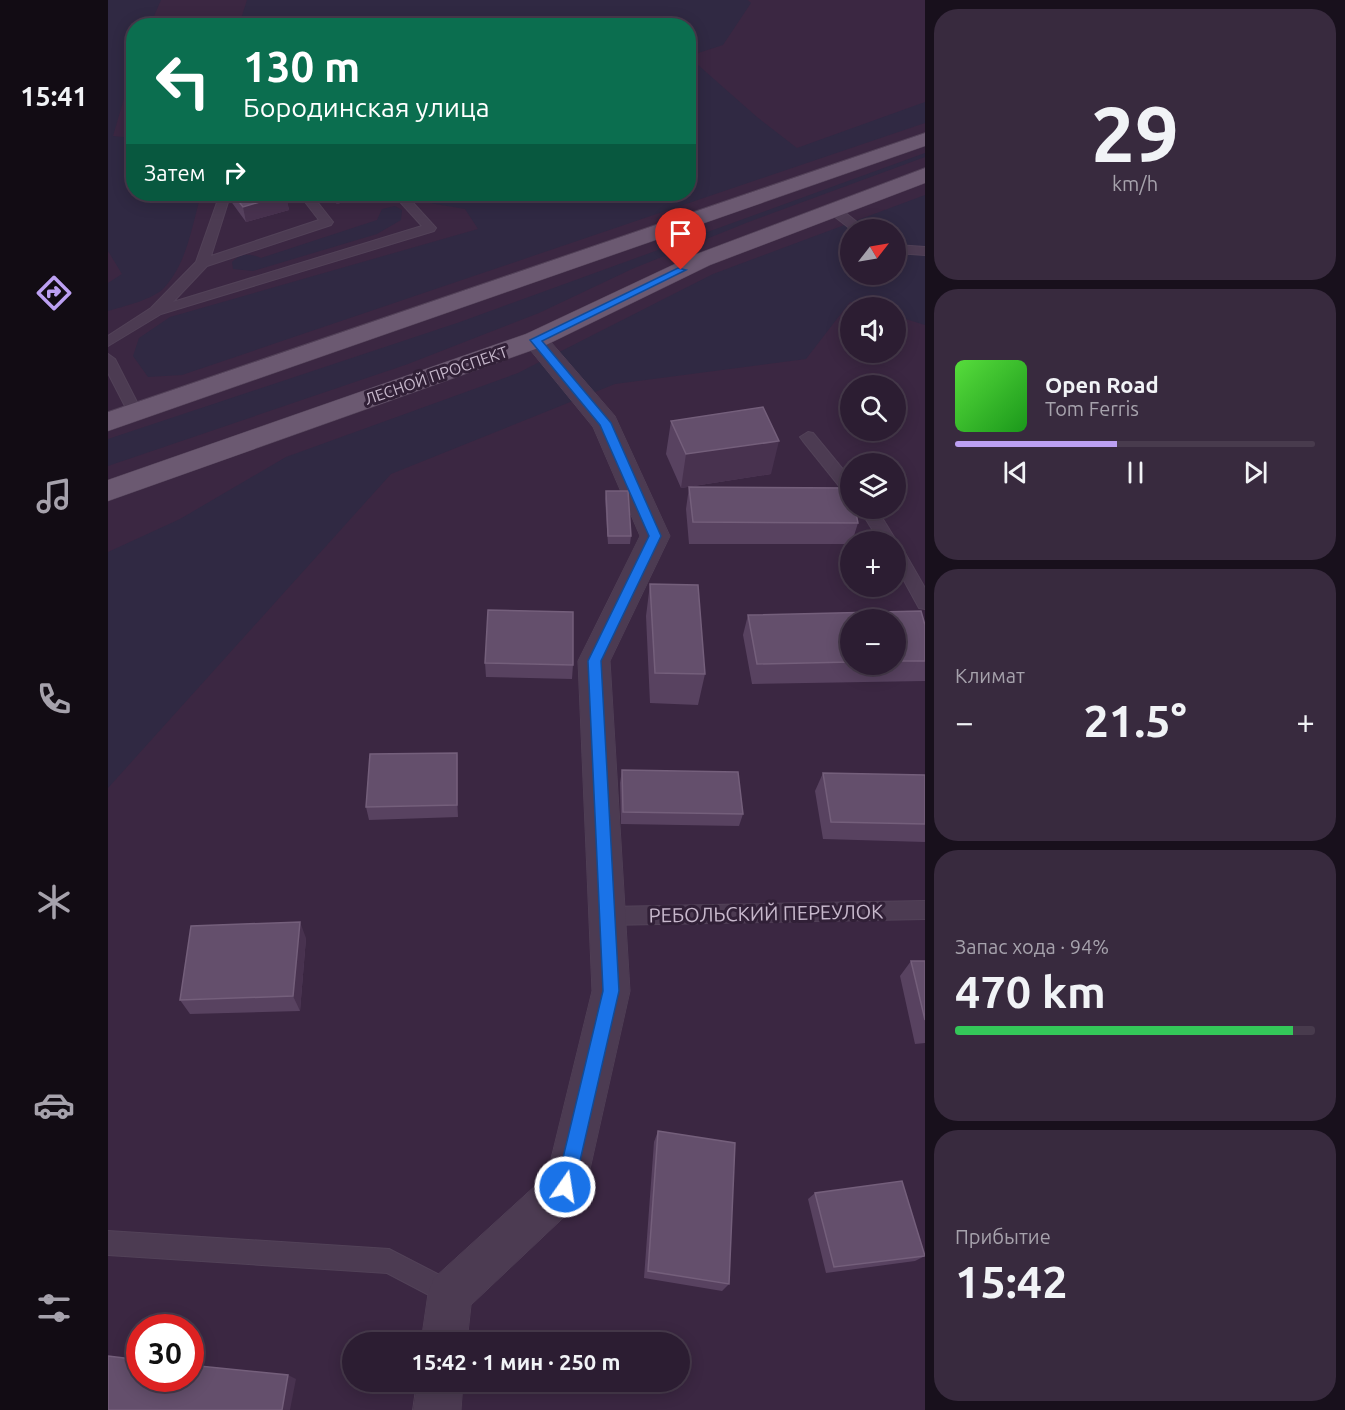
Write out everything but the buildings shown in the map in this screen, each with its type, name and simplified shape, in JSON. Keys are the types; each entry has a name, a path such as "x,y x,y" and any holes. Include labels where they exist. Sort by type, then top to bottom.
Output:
{"main road":[{"path":"108,422 923,139"},
{"name":"ЛЕСНОЙ ПРОСПЕКТ","path":"108,491 535,340 702,260 925,175"}],"street":[{"path":"445,1332 450,1294 565,1187 611,991 594,661 655,536 605,423 535,340"},
{"path":"437,1410 439,1392"}],"lane":[{"path":"108,342 156,311 202,262 223,201"},
{"path":"202,262 327,222 314,201"},
{"path":"156,311 430,228 405,201"},
{"path":"834,210 846,219"},
{"path":"906,250 925,251"},
{"path":"108,359 135,412"},
{"path":"808,437 840,476"},
{"path":"906,570 925,603"},
{"name":"РЕБОЛЬСКИЙ ПЕРЕУЛОК","path":"607,916 925,910"},
{"path":"108,1243 388,1261 450,1294"}],"shaded area":[{"path":"108,0 161,0 153,18 126,18 126,92 113,136 126,137 126,201 199,201 183,256 172,278 159,292 146,299 108,311 108,283 122,274 108,251"},
{"path":"247,0 748,0 751,3 723,45 696,54 696,18 241,18"},
{"path":"696,63 757,117 797,148 925,102 925,123 696,201"},
{"path":"925,153 925,157 746,223 632,269 539,313 408,364 108,466 108,439 460,322"},
{"path":"925,195 925,325 906,319 906,297 840,297 840,315 806,359 615,384 391,474 108,788 108,552 180,519 286,457 518,373 713,274 840,227 840,285 906,285 906,219 861,219"},
{"path":"428,201 695,201 182,375 148,377 133,356 139,338 170,317 478,229 465,209"},
{"path":"395,206 402,210 401,220 377,234 253,271 233,269 232,262 242,255 261,258 377,220 382,209"}],"route":[{"path":"565,1187 611,991 594,661 655,536 605,423 535,340 681,270"}]}
